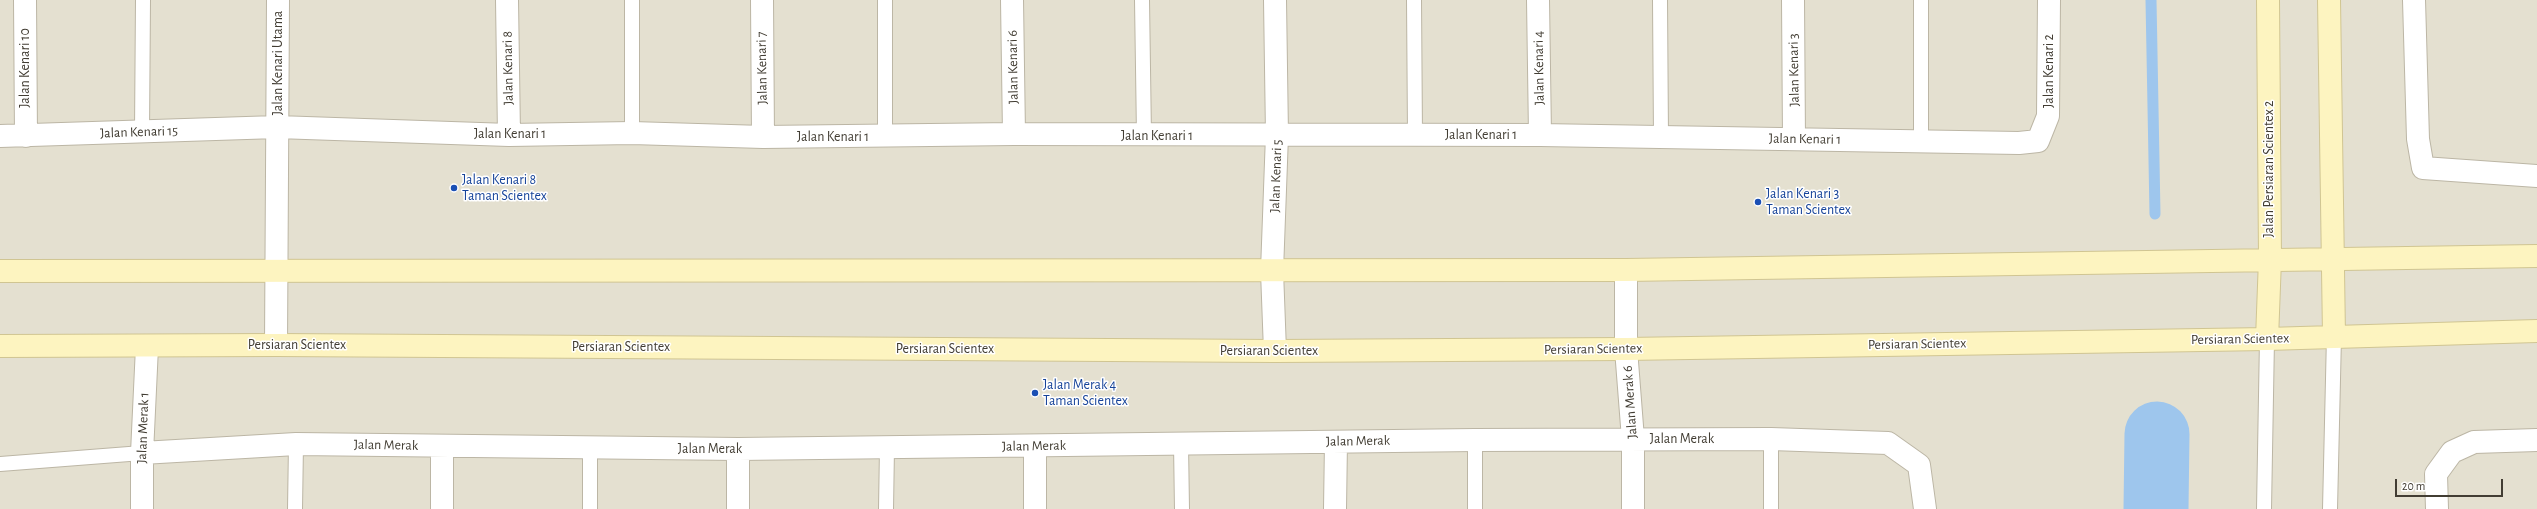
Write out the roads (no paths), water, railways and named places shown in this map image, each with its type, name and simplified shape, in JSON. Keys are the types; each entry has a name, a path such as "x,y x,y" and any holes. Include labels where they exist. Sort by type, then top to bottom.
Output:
{"street":[{"name":"Jalan Kenari 10","path":"25,0 26,136"},
{"name":"Jalan Kenari Utama","path":"276,345 278,0"},
{"name":"Jalan Kenari 8","path":"507,0 509,135"},
{"name":"Jalan Kenari 7","path":"762,0 763,137"},
{"name":"Jalan Kenari 6","path":"1012,0 1014,134"},
{"name":"Jalan Kenari 5","path":"1275,0 1277,135 1272,271 1275,351"},
{"name":"Jalan Kenari 4","path":"1538,0 1540,136"},
{"name":"Jalan Kenari 3","path":"1793,0 1794,140"},
{"name":"Jalan Kenari 2","path":"2038,141 2048,116 2049,0"},
{"name":"Jalan Persiaran Scientex 2","path":"2267,339 2270,259 2268,0"},
{"path":"2329,0 2334,336"},
{"path":"2414,0 2418,139 2423,168 2537,176"},
{"name":"Jalan Kenari 15","path":"0,136 277,127"},
{"name":"Jalan Kenari 1","path":"277,127 509,135 632,133 763,137 885,137 1014,134 1144,136 1415,135 1661,137 1794,140 1921,140 2019,143 2038,141"},
{"path":"0,271 1626,270 2537,256"},
{"name":"Jalan Merak 6","path":"1626,270 1626,349 1633,439 1633,509"},
{"name":"Persiaran Scientex","path":"0,346 147,347 276,345 1275,351 1626,349 2267,339 2537,331"},
{"name":"Jalan Merak 1","path":"142,509 142,453 147,347"},
{"name":"Jalan Merak","path":"142,453 296,444 738,449 1475,440 1771,439 1888,443 1919,465 1925,509"},
{"path":"2436,509 2436,474 2452,452 2474,442 2537,440"},
{"path":"1335,509 1336,442"},
{"path":"442,446 442,509"},
{"path":"1035,446 1036,509"},
{"path":"738,449 738,509"}],"lane":[{"path":"142,0 142,132"},
{"path":"632,0 632,133"},
{"path":"885,0 885,137"},
{"path":"1142,0 1144,136"},
{"path":"1414,0 1415,135"},
{"path":"1660,0 1661,137"},
{"path":"1921,0 1921,140"},
{"path":"2330,509 2334,336"},
{"path":"2264,509 2267,339"},
{"path":"1770,509 1771,439"},
{"path":"1475,440 1475,509"},
{"path":"295,509 296,444"},
{"path":"1182,444 1182,509"},
{"path":"590,448 590,509"},
{"path":"886,509 887,448"},
{"path":"0,464 142,453"}],"waterway":[{"path":"2151,0 2155,214"},
{"path":"2156,509 2157,434"}],"place":[{"name":"Jalan Kenari 8 Taman Scientex","path":"454,188"},
{"name":"Jalan Kenari 3 Taman Scientex","path":"1758,202"},
{"name":"Jalan Merak 4 Taman Scientex","path":"1035,393"}]}
